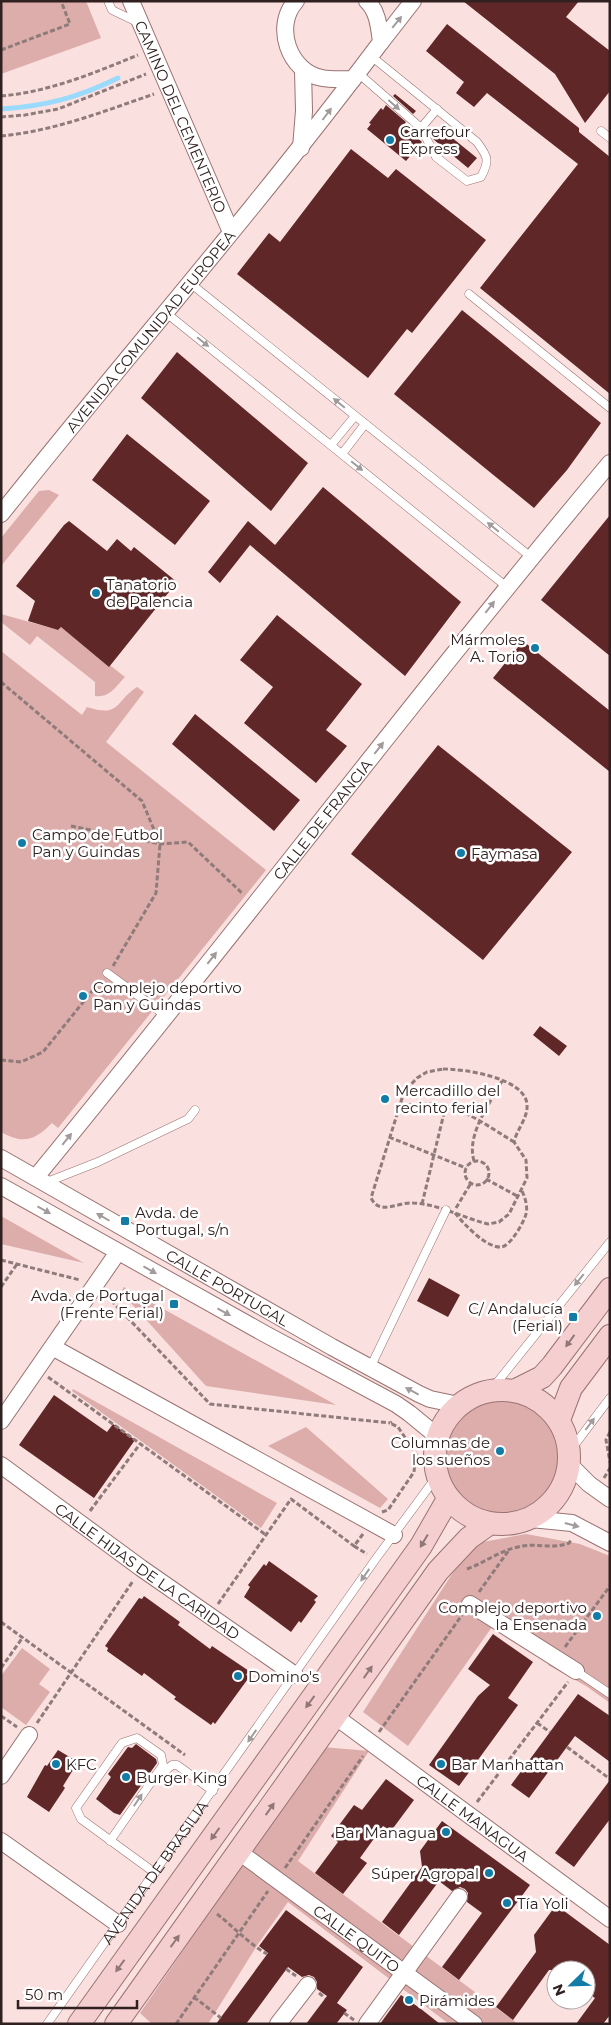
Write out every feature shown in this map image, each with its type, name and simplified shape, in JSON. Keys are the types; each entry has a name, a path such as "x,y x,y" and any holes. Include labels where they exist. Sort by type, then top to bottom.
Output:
{"main road":[{"path":"516,1390 542,1377 610,1289"},
{"path":"559,1420 571,1388 610,1336"},
{"path":"491,1390 516,1390 541,1401 559,1420 570,1458 560,1493 548,1508 531,1519 511,1525 489,1524 463,1513 448,1499 437,1476 434,1454 437,1436 447,1417 459,1405 474,1395 491,1390"},
{"name":"AVENIDA DE BRASILIA","path":"79,2024 421,1546 448,1499"},
{"path":"121,2022 203,1902 438,1571 469,1538 489,1524"}],"street":[{"name":"CAMINO DEL CEMENTERIO","path":"131,1 231,232"},
{"path":"281,1 285,22 286,46 303,70 321,78 355,76"},
{"path":"285,22 291,7 296,1"},
{"path":"367,1 371,5 378,22 381,42"},
{"path":"381,42 414,1"},
{"name":"AVENIDA COMUNIDAD EUROPEA","path":"1,514 301,148 381,42"},
{"path":"301,148 304,110 303,70"},
{"name":"CALLE DE FRANCIA","path":"41,1180 166,1016 507,587 610,463"},
{"name":"CALLE PORTUGAL","path":"1,1158 370,1368 430,1399 459,1405"},
{"name":"CALLE PORTUGAL","path":"1,1186 410,1413 437,1436"},
{"path":"1,1421 54,1348 118,1252"},
{"path":"54,1348 394,1535"},
{"path":"570,1458 589,1484 610,1499"},
{"name":"CALLE HIJAS DE LA CARIDAD","path":"1,1465 142,1568 295,1675"},
{"path":"531,1519 572,1523 610,1543"},
{"path":"470,1604 576,1671"},
{"name":"CALLE MANAGUA","path":"336,1717 610,1919"},
{"path":"1,1776 29,1735"},
{"path":"1,1841 118,1924"},
{"name":"CALLE QUITO","path":"239,1852 474,2024"},
{"path":"366,2024 459,1897"},
{"path":"278,2024 308,1985"}],"lane":[{"path":"108,1 112,10 141,23"},
{"path":"355,76 421,128 436,157 467,181 481,177 487,166 487,155 477,142 371,56"},
{"path":"421,128 437,109"},
{"path":"601,131 610,138"},
{"path":"190,283 531,558"},
{"path":"469,294 610,408"},
{"path":"165,312 507,587"},
{"path":"331,445 355,416"},
{"path":"342,454 365,424"},
{"path":"107,973 166,1016"},
{"path":"41,1180 92,1165 188,1119 195,1110"},
{"path":"370,1368 450,1211"},
{"path":"491,1390 610,1242"},
{"path":"570,1458 610,1398"},
{"name":"AVENIDA DE BRASILIA","path":"48,2024 375,1560 437,1476"},
{"path":"576,1671 610,1694"},
{"path":"110,1841 162,1765 162,1755 137,1738 122,1743 76,1808 81,1819 110,1841 154,1874"},
{"path":"148,1785 172,1766 177,1765 213,1791"}],"path":[{"path":"1,50 70,24 61,1"},
{"path":"1,96 78,79 152,49"},
{"path":"1,117 58,109 160,69"},
{"path":"1,136 27,134 101,113 169,89"},
{"path":"1,682 142,801 160,844 156,893 115,964 43,1052 21,1062 1,1060"},
{"path":"71,826 160,844 188,842 255,904"},
{"path":"399,1107 414,1104 446,1105 481,1121 514,1142 523,1154 528,1166 527,1178 509,1214 499,1222 488,1224 422,1204 406,1202 380,1207 375,1205 371,1198 389,1136 404,1092 417,1078 427,1072 444,1069 464,1070 502,1081 518,1088 526,1100 527,1112 514,1142"},
{"path":"474,1161 472,1143 502,1081"},
{"path":"422,1204 446,1105"},
{"path":"389,1136 466,1168"},
{"path":"474,1161 481,1162 487,1167 488,1174 481,1184 471,1183 465,1175 466,1168 474,1161"},
{"path":"486,1179 519,1197"},
{"path":"450,1211 471,1183"},
{"path":"450,1211 473,1234 502,1248 507,1246 513,1238 526,1214 527,1208 522,1190"},
{"path":"1,1260 96,1284 210,1404 390,1422 398,1427 416,1454 414,1472 388,1510 376,1513 354,1546"},
{"path":"1,1287 17,1264"},
{"path":"38,1370 266,1534"},
{"path":"390,1422 410,1413"},
{"path":"610,1432 606,1440 610,1462"},
{"path":"81,1524 140,1444"},
{"path":"210,1616 291,1499 375,1560"},
{"path":"176,2024 239,1931 277,1880 509,1549"},
{"path":"29,1735 142,1568"},
{"path":"562,1651 610,1586"},
{"path":"1,1622 189,1758"},
{"path":"1,1668 23,1637"},
{"path":"461,1809 470,1797 477,1802 576,1671"},
{"path":"537,1723 550,1732"},
{"path":"567,1747 610,1779"},
{"path":"203,1902 239,1931 255,1947 267,1954"},
{"path":"194,1998 221,2018"}],"shaded area":[{"path":"1,1 86,1 101,38 1,74"},
{"path":"49,490 59,495 1,566 1,538 39,491"},
{"path":"1,614 58,630 61,627 125,677 108,694 95,696 95,682 37,636 30,645 1,622"},
{"name":"Complejo deportivo Pan y Guindas","path":"1,651 82,715 87,707 98,710 112,709 137,687 144,692 106,742 266,870 58,1128 52,1123 29,1139 16,1138 1,1132"},
{"path":"1,1216 84,1263 1,1244"},
{"path":"124,1287 336,1405 206,1386 121,1292"},
{"path":"73,1389 277,1503 261,1528 72,1391"},
{"path":"502,1390 528,1395 550,1409 564,1431 569,1457 564,1483 550,1505 528,1519 502,1524 476,1519 454,1505 440,1483 435,1457 440,1431 454,1409 476,1395"},
{"path":"306,1427 388,1499 380,1508 268,1446"},
{"path":"526,1534 580,1544 610,1556 610,1703 586,1686 548,1665 558,1651 499,1617 408,1746 363,1712 452,1574 477,1543"},
{"path":"22,1648 50,1669 39,1684 50,1692 26,1725 1,1707 1,1676"},
{"path":"323,1747 369,1751 298,1861 518,2024 449,2024 288,1902 258,1944 208,2024 152,2024 140,2013"}],"building":[{"path":"463,1 579,1 566,17 610,51 610,91 585,123 555,74"},
{"path":"447,24 579,128 579,132 610,157 610,394 480,288 578,164 487,93 474,107 456,93 464,82 426,51"},
{"path":"395,94 416,111 413,114 393,96"},
{"path":"386,105 406,122 403,126 422,142 406,161 367,129 371,124 369,123 381,108 383,110"},
{"path":"440,128 477,158 468,168 433,139 432,137"},
{"path":"351,149 388,178 396,169 486,240 412,333 407,329 368,378 237,274 269,233 280,242"},
{"path":"462,310 601,423 567,470 534,508 394,394"},
{"path":"177,352 308,463 271,511 141,398"},
{"path":"127,434 210,501 175,545 92,480"},
{"path":"323,487 461,602 405,676 250,545 220,583 208,572 248,521 275,545"},
{"path":"610,515 610,656 541,600"},
{"name":"Tanatorio de Palencia","path":"69,521 107,551 117,539 131,551 134,547 177,582 109,667 61,627 58,630 28,621 35,601 16,586"},
{"path":"277,615 362,684 326,730 347,746 316,783 244,723 273,687 240,660"},
{"path":"523,641 610,711 610,772 493,678"},
{"path":"195,714 300,800 274,831 172,744"},
{"name":"Faymasa","path":"438,745 572,852 483,960 351,854"},
{"path":"540,1026 567,1046 559,1056 533,1035"},
{"path":"429,1278 460,1295 448,1317 417,1301"},
{"path":"54,1395 107,1432 113,1424 135,1440 94,1498 19,1445"},
{"path":"269,1561 318,1596 314,1600 316,1602 301,1623 299,1621 291,1632 244,1597 250,1587 248,1585 264,1564 266,1566"},
{"path":"144,1596 180,1622 178,1625 210,1649 212,1646 249,1671 246,1675 250,1676 215,1724 213,1722 211,1725 174,1699 176,1697 144,1673 142,1676 107,1651 108,1648 105,1646 139,1598 142,1599"},
{"path":"493,1634 533,1662 508,1698 518,1705 459,1786 429,1765 478,1696 490,1685 468,1669"},
{"path":"578,1694 610,1716 610,1762 575,1736 529,1798 511,1785"},
{"path":"136,1744 156,1759 157,1763 120,1815 114,1813 96,1799 111,1777 108,1774 128,1747 132,1748"},
{"path":"58,1750 78,1762 63,1786 65,1788 49,1812 27,1797 45,1765 47,1766"},
{"path":"386,1779 414,1800 391,1831 383,1826 360,1858 367,1863 343,1894 315,1873 338,1842 331,1836 354,1805 362,1810"},
{"path":"610,1780 610,1819 574,1867 555,1853"},
{"path":"442,1821 530,1885 459,1980 442,1967 482,1913 467,1902 468,1893 465,1889 460,1887 452,1891 439,1881 399,1935 382,1922 422,1867 420,1851"},
{"path":"556,1905 610,1945 610,2015 603,2024 576,2024 586,2010 596,2010 596,1960 546,1960 546,1974 513,2020 496,2007 536,1952 534,1935"},
{"path":"286,1910 363,1967 337,2003 347,2010 336,2024 306,2024 327,1996 317,1989 317,1982 314,1977 309,1975 302,1977 288,1967 246,2024 216,2024 268,1953 259,1946"},
{"path":"401,1995 421,2009 440,2024 380,2024"}],"waterway":[{"path":"1,109 32,106 61,100 89,91 118,78"}],"place":[{"name":"Carrefour Express","path":"390,140"},
{"name":"Tanatorio de Palencia","path":"96,593"},
{"name":"Mármoles A. Torio","path":"535,648"},
{"name":"Campo de Futbol Pan y Guindas","path":"22,843"},
{"name":"Faymasa","path":"461,853"},
{"name":"Complejo deportivo Pan y Guindas","path":"83,996"},
{"name":"Mercadillo del recinto ferial","path":"385,1099"},
{"name":"Avda. de Portugal, s/n","path":"125,1221"},
{"name":"Avda. de Portugal (Frente Ferial)","path":"174,1304"},
{"name":"C/ Andalucía (Ferial)","path":"573,1317"},
{"name":"Columnas de los sueños","path":"500,1451"},
{"name":"Complejo deportivo la Ensenada","path":"597,1616"},
{"name":"Domino's","path":"238,1676"},
{"name":"KFC","path":"56,1764"},
{"name":"Bar Manhattan","path":"441,1764"},
{"name":"Burger King","path":"126,1777"},
{"name":"Bar Managua","path":"446,1832"},
{"name":"Súper Agropal","path":"489,1873"},
{"name":"Tía Yoli","path":"507,1903"},
{"name":"Pirámides","path":"409,2000"}]}
